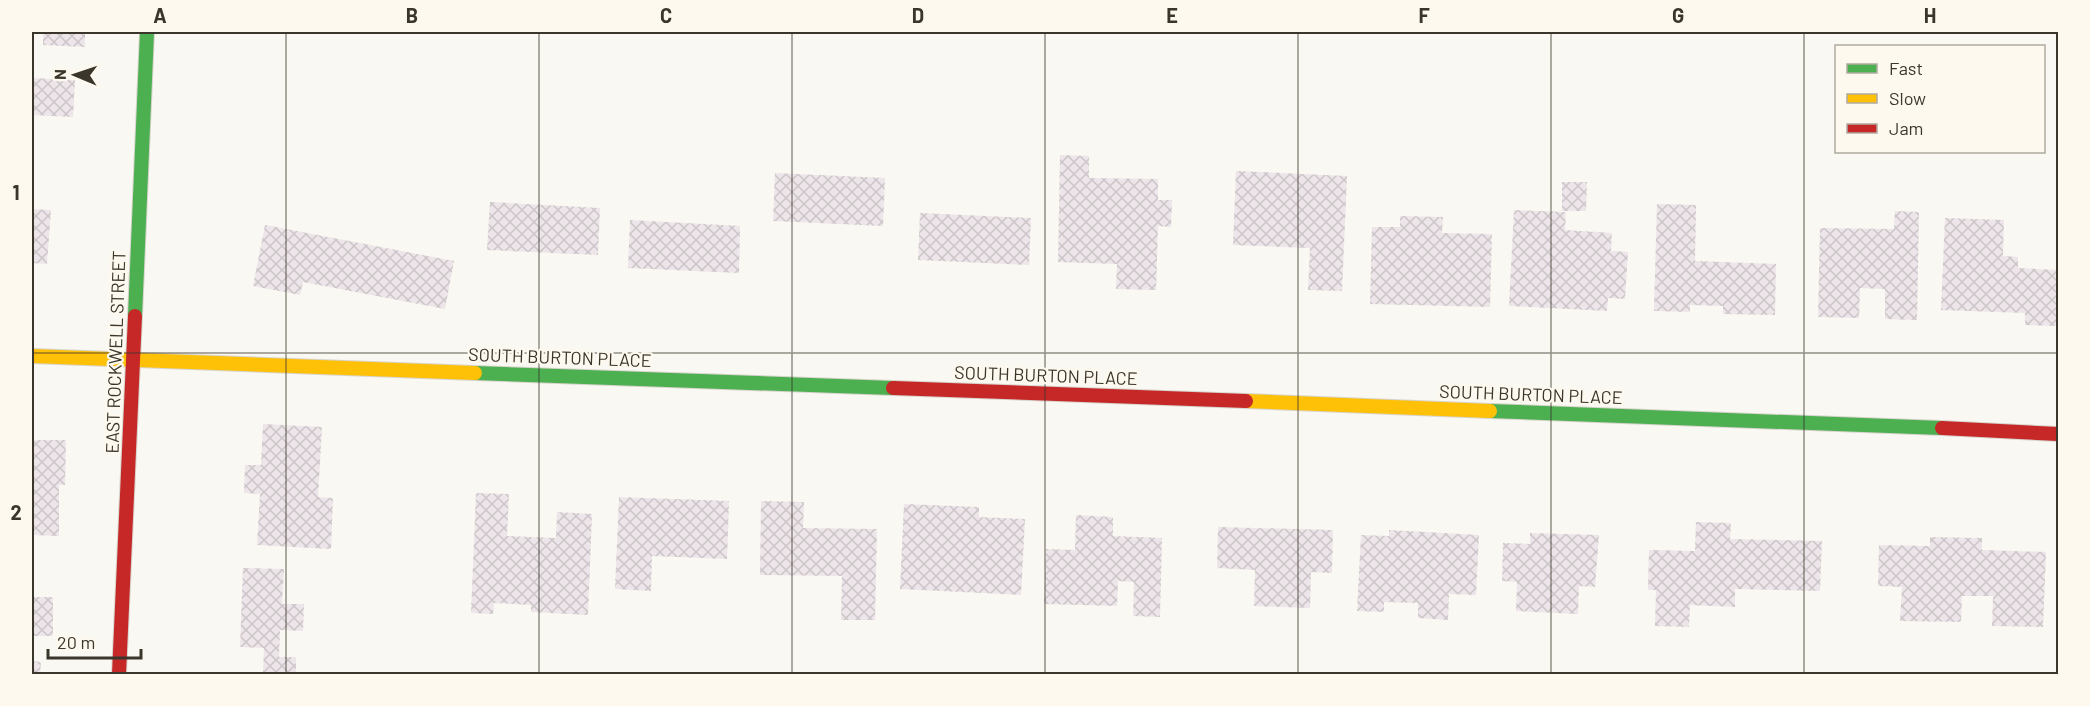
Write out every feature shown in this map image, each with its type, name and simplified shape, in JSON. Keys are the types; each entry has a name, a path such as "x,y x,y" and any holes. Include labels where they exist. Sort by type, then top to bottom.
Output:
{"street":[{"name":"EAST ROCKWELL STREET","path":"119,675 147,32"},
{"name":"SOUTH BURTON PLACE","path":"32,356 1840,423 2058,434"}],"building":[{"path":"43,32 85,32 85,47 43,45"},
{"path":"32,78 75,80 73,117 32,115"},
{"path":"1060,155 1089,156 1089,178 1158,179 1158,200 1172,200 1171,227 1158,226 1156,290 1116,289 1117,264 1058,262"},
{"path":"1236,171 1347,176 1342,291 1308,290 1310,248 1233,245"},
{"path":"775,173 885,178 883,226 773,221"},
{"path":"1562,182 1587,182 1586,211 1562,211"},
{"path":"490,202 600,208 598,255 487,250"},
{"path":"1657,204 1696,205 1695,261 1776,264 1775,315 1723,314 1723,306 1690,305 1690,312 1654,311"},
{"path":"32,209 51,210 47,264 32,263"},
{"path":"1514,210 1566,212 1565,230 1612,233 1611,251 1628,252 1625,299 1608,298 1607,311 1509,306"},
{"path":"1895,211 1919,212 1917,320 1885,319 1885,289 1860,288 1859,318 1818,317 1820,228 1894,229"},
{"path":"920,213 1031,218 1029,265 918,260"},
{"path":"1400,216 1443,217 1442,233 1492,234 1490,307 1370,304 1372,227 1400,227"},
{"path":"1945,218 2004,220 2003,256 2018,257 2018,268 2058,270 2058,326 2025,325 2025,313 1941,310"},
{"path":"630,220 740,226 739,273 628,268"},
{"path":"265,225 454,261 445,309 303,282 300,295 253,286"},
{"path":"263,424 322,427 318,497 333,498 331,549 257,545 260,494 244,493 245,465 261,465"},
{"path":"32,440 66,440 65,485 59,485 59,536 32,535"},
{"path":"476,493 509,494 507,536 556,538 557,512 592,514 588,615 531,612 531,605 494,603 493,614 471,613"},
{"path":"619,497 729,501 727,559 652,556 651,591 615,589"},
{"path":"761,501 804,502 803,528 877,529 875,620 841,620 842,576 760,575"},
{"path":"904,504 979,507 979,517 1025,519 1021,595 900,589"},
{"path":"1076,515 1113,517 1113,536 1162,538 1160,617 1133,616 1134,582 1118,581 1117,606 1044,604 1046,549 1075,550"},
{"path":"1696,522 1731,523 1730,539 1822,541 1820,591 1735,589 1735,607 1690,605 1689,627 1655,626 1656,590 1648,590 1649,550 1695,551"},
{"path":"1218,527 1333,530 1332,573 1311,572 1310,608 1254,606 1255,570 1217,568"},
{"path":"1389,530 1479,535 1476,595 1449,594 1448,620 1418,618 1418,603 1384,602 1384,612 1357,611 1361,535 1389,536"},
{"path":"1530,533 1599,535 1595,587 1579,586 1578,614 1516,611 1517,582 1502,581 1503,543 1530,544"},
{"path":"1930,537 1982,538 1982,550 2046,552 2043,627 1992,626 1993,596 1962,596 1961,622 1900,621 1902,587 1878,586 1879,545 1930,546"},
{"path":"243,568 284,569 282,604 304,604 303,631 280,630 279,657 296,657 296,674 263,674 264,648 240,647"},
{"path":"32,597 53,597 53,636 32,636"},
{"path":"32,661 41,662 40,674 32,674"}],"traffic: fast":[{"path":"135,316 147,32"},
{"path":"475,373 893,388"},
{"path":"1490,411 1942,428"}],"traffic: slow":[{"path":"32,356 475,373"},
{"path":"1246,401 1490,411"}],"traffic: jam":[{"path":"119,674 135,316"},
{"path":"893,388 1246,401"},
{"path":"1942,428 2058,434"}]}
